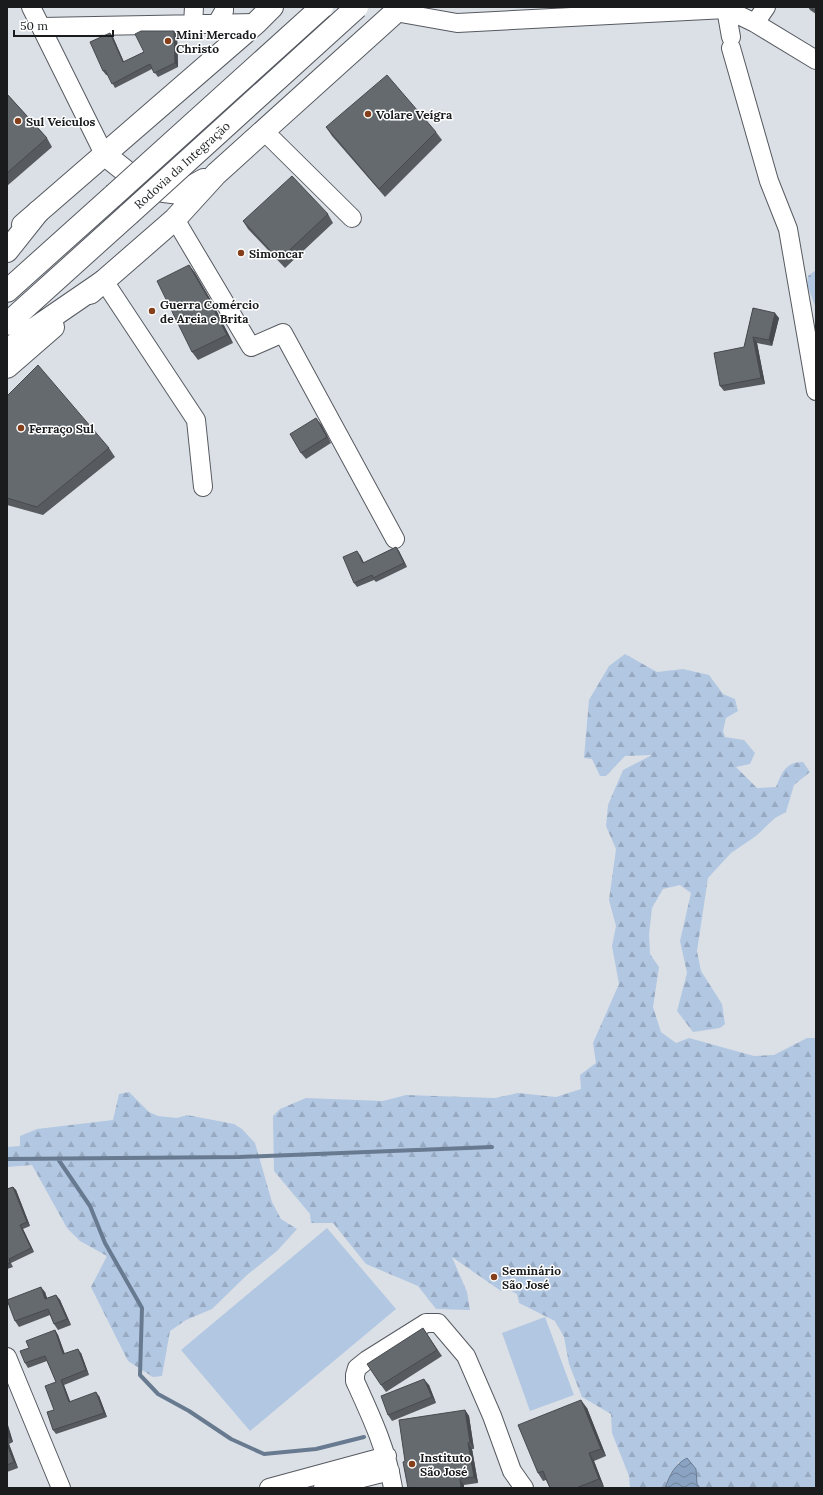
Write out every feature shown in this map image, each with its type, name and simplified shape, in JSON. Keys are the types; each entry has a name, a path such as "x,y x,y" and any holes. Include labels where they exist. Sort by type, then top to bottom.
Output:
{"main road":[{"path":"7,239 256,23 272,7"},
{"name":"Rodovia da Integração","path":"7,291 322,7"},
{"name":"Rodovia da Integração","path":"7,324 357,7"},
{"path":"7,367 175,219 216,174 398,9"},
{"path":"104,154 144,186 164,192 180,193 216,174"},
{"path":"7,251 38,212"},
{"path":"7,351 34,329 104,281"}],"street":[{"path":"31,7 104,154"},
{"path":"217,24 224,11 224,7"},
{"path":"755,24 766,7"},
{"path":"398,9 458,23 726,9 755,24 816,60"},
{"path":"726,9 731,42 769,180 788,229 816,391"},
{"path":"41,27 193,15 217,24 256,23"},
{"path":"264,131 352,218"},
{"path":"175,219 251,347 283,333 395,539"},
{"path":"104,281 196,420 203,487"},
{"path":"390,1472 372,1418 355,1381 357,1368 367,1360 426,1323 438,1323 466,1356 492,1416 512,1471 524,1488"},
{"path":"7,1357 61,1488"},
{"path":"269,1488 390,1472"},
{"path":"323,1488 390,1472"}],"green space":[{"path":"816,270 816,308 807,285 808,276"},
{"path":"625,654 657,672 683,669 709,675 723,694 735,699 738,711 726,718 723,731 725,737 744,740 755,753 750,764 736,767 757,788 776,787 785,769 797,762 803,762 810,772 794,785 786,812 775,818 756,836 731,853 708,878 697,951 701,971 722,1004 725,1024 720,1028 693,1032 677,1011 687,973 680,941 691,893 680,885 663,889 652,908 649,934 650,954 659,967 653,1007 661,1032 676,1043 689,1038 754,1056 774,1055 807,1038 816,1038 816,1488 700,1488 697,1484 696,1469 679,1462 671,1473 665,1488 630,1488 629,1476 612,1433 611,1414 582,1397 569,1364 564,1337 555,1321 519,1303 517,1294 509,1290 501,1291 452,1257 467,1292 470,1310 436,1309 418,1286 366,1264 333,1223 311,1223 310,1214 274,1171 273,1116 280,1109 306,1098 383,1101 406,1095 495,1098 518,1093 556,1097 581,1089 580,1075 596,1063 593,1043 619,984 612,946 616,926 609,900 616,849 606,826 608,805 623,770 652,755 625,756 606,776 600,776 592,759 584,758 589,700 609,666"},
{"path":"129,1092 149,1112 158,1116 177,1118 187,1115 234,1124 242,1129 255,1143 272,1202 281,1219 297,1229 277,1251 247,1275 212,1309 186,1320 170,1331 162,1376 153,1377 128,1361 91,1287 107,1256 80,1241 67,1228 32,1165 7,1167 7,1147 20,1146 20,1136 37,1129 113,1120 119,1094"},
{"path":"327,1228 396,1309 250,1431 181,1350"},
{"path":"545,1317 574,1395 530,1411 502,1333"}],"water":[{"path":"687,1458 696,1469 697,1484 700,1488 665,1488 676,1467"}],"building":[{"path":"810,7 816,7 816,11"},
{"path":"141,31 174,31 175,63 154,73 150,64 112,84 105,70 103,71 90,42 110,33 123,62 144,52 135,34"},
{"path":"387,75 436,132 379,189 326,127"},
{"name":"Sul Veículos","path":"7,94 47,138 7,173"},
{"path":"292,176 328,214 279,260 243,221"},
{"path":"189,265 227,335 192,352 157,281"},
{"path":"753,308 775,313 769,340 753,337 761,378 720,386 714,353 744,347"},
{"path":"38,365 109,448 37,507 7,498 7,396"},
{"path":"316,418 327,437 301,453 290,434"},
{"path":"396,547 404,563 373,578 372,575 354,583 343,557 357,551 363,563"},
{"path":"13,1187 27,1222 20,1225 31,1248 9,1259 10,1263 7,1264 7,1189"},
{"path":"41,1287 45,1299 56,1295 67,1319 54,1324 48,1309 15,1321 7,1300"},
{"path":"423,1328 437,1350 381,1385 367,1364"},
{"path":"55,1330 63,1354 78,1349 86,1370 61,1380 69,1402 96,1392 104,1413 53,1430 47,1412 54,1410 45,1386 56,1382 45,1356 25,1363 20,1351 29,1348 26,1341"},
{"path":"424,1379 432,1397 388,1415 381,1396"},
{"path":"581,1400 601,1449 589,1453 599,1479 576,1488 550,1488 543,1471 538,1473 518,1425"},
{"path":"465,1410 470,1442 468,1443 474,1477 460,1479 461,1488 408,1488 403,1462 405,1461 399,1420"},
{"path":"7,1444 14,1462 7,1465"}],"waterway":[{"path":"7,1159 239,1157 492,1147"},
{"path":"58,1159 90,1206 105,1243 142,1308 140,1375 158,1394 189,1411 231,1439 264,1454 316,1449 364,1437"}],"place":[{"name":"Mini Mercado Christo","path":"168,41"},
{"name":"Volare Veígra","path":"368,114"},
{"name":"Sul Veículos","path":"18,121"},
{"name":"Simoncar","path":"241,253"},
{"name":"Guerra Comércio de Areia e Brita","path":"152,311"},
{"name":"Ferraço Sul","path":"21,428"},
{"name":"Seminário São José","path":"494,1277"},
{"name":"Instituto São José","path":"412,1464"}]}
